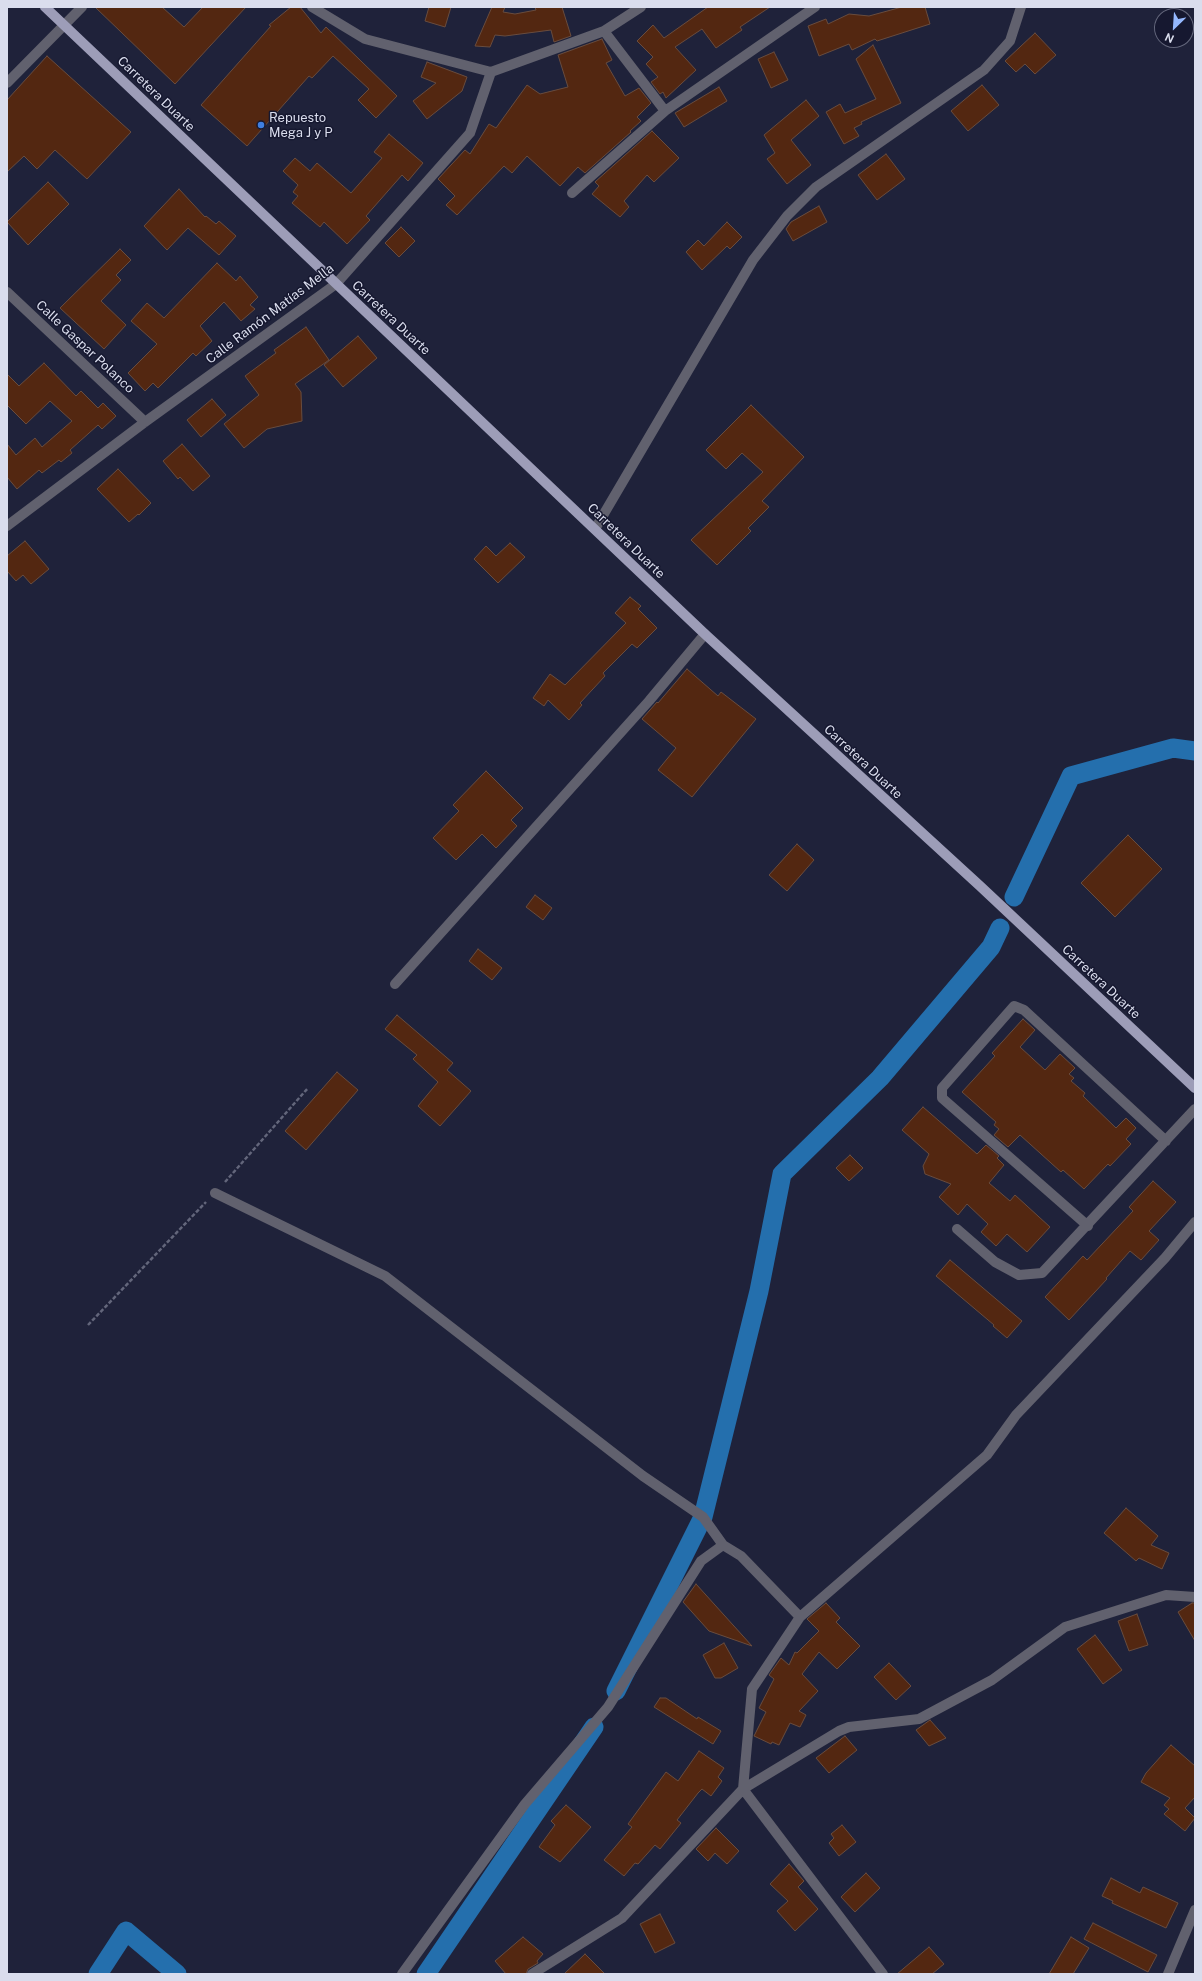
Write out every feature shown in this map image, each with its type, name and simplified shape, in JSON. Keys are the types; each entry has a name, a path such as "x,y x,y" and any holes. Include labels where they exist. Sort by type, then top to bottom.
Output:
{"main road":[{"name":"Carretera Duarte","path":"45,7 705,634 980,886 1195,1088"}],"street":[{"path":"7,83 82,7"},
{"path":"312,7 365,39 491,72 604,31 641,7"},
{"path":"572,193 665,111 815,7"},
{"path":"595,529 753,260 787,216 816,187 984,70 1010,41 1022,7"},
{"path":"604,31 665,111"},
{"name":"Calle Ramón Matías Mella","path":"7,526 146,422 336,284 470,133 491,72"},
{"name":"Calle Gaspar Polanco","path":"7,292 146,422"},
{"path":"396,984 644,707 705,634"},
{"path":"1088,1226 942,1098 942,1088 1014,1006 1024,1010 1166,1141"},
{"path":"957,1229 995,1262 1019,1275 1042,1273 1088,1226 1195,1109"},
{"path":"215,1193 385,1276 637,1471 703,1517 723,1545 740,1556 800,1618"},
{"path":"883,1974 743,1789 752,1689 800,1618 987,1455 1016,1415 1165,1258 1195,1222"},
{"path":"402,1974 525,1804 608,1707 702,1561 723,1545"},
{"path":"532,1974 622,1918 743,1789 839,1731 849,1727 919,1719 992,1680 1065,1627 1166,1595 1195,1597"},
{"path":"1168,1974 1195,1910"}],"path":[{"path":"88,1325 215,1193 308,1088"}],"building":[{"path":"95,7 162,7 184,27 203,7 246,7 175,84"},
{"path":"291,7 300,7 321,33 326,27 397,96 376,118 358,100 369,89 333,56 312,78 309,76 247,146 201,105 271,26 269,25"},
{"path":"429,7 451,7 445,27 425,21"},
{"path":"492,7 505,7 503,12 515,14 536,10 535,7 562,7 571,36 554,42 551,30 505,36 495,35 490,47 475,46"},
{"path":"708,7 770,7 740,27 742,30 716,48 702,29 675,47 696,70 666,98 663,92 660,94 651,82 658,77 646,64 653,57 637,41 653,25 664,38"},
{"path":"902,7 925,7 930,24 877,41 875,39 852,50 849,44 819,56 808,26 826,19 828,24 849,14 869,16"},
{"path":"1035,33 1056,55 1035,74 1025,64 1016,72 1005,61"},
{"path":"602,39 612,60 606,63 625,96 639,88 651,103 637,117 641,121 630,131 631,132 585,173 578,167 560,186 527,156 512,173 504,166 457,215 446,205 455,196 438,179 465,150 470,154 489,124 496,128 527,85 540,94 568,87 558,55"},
{"path":"873,45 901,103 861,122 862,124 854,128 859,136 844,144 826,112 840,104 845,113 876,99 856,59"},
{"path":"774,52 788,80 771,88 758,59"},
{"path":"47,56 131,132 87,179 55,150 37,169 24,156 7,172 7,100"},
{"path":"427,62 467,77 462,91 427,119 413,101 436,83 421,77"},
{"path":"982,85 999,105 968,131 951,111"},
{"path":"719,87 727,101 684,127 675,113"},
{"path":"806,100 819,116 791,140 811,165 787,184 767,159 775,153 764,135"},
{"path":"652,131 679,158 654,182 647,175 624,201 629,207 620,217 592,194 599,186 595,182"},
{"path":"389,134 423,163 408,181 402,175 366,216 370,220 347,244 324,222 320,227 292,203 298,196 293,192 298,185 283,171 295,158 310,171 317,163 351,193 382,158 374,152"},
{"path":"886,154 905,179 877,200 858,175"},
{"path":"48,182 69,204 28,245 7,222"},
{"path":"179,189 205,217 206,216 216,224 219,221 236,236 219,255 188,228 167,250 144,226"},
{"path":"819,206 827,222 793,241 786,229 791,222"},
{"path":"727,222 742,237 730,249 727,246 702,270 686,252 698,240 704,246"},
{"path":"401,227 415,241 399,257 385,243"},
{"path":"120,249 131,260 116,275 121,280 101,301 126,325 104,349 60,308"},
{"path":"217,263 236,281 240,276 258,297 250,305 255,309 241,321 224,302 200,326 212,341 196,356 193,353 158,388 153,383 145,391 128,373 157,344 131,321 147,303 164,318"},
{"path":"306,327 329,360 295,384 301,392 302,421 267,429 244,448 224,424 259,395 245,376 276,353 274,350"},
{"path":"358,336 377,358 343,387 324,365"},
{"path":"44,363 76,396 81,391 98,408 103,403 116,416 102,429 98,425 70,450 72,453 61,462 59,460 42,473 39,470 17,489 7,477 7,444 16,455 35,438 42,447 72,421 50,401 26,424 7,405 7,374 19,386"},
{"path":"212,399 226,415 201,437 187,420"},
{"path":"751,405 804,457 762,501 769,507 748,528 751,531 717,565 691,540 763,472 742,453 726,469 706,450"},
{"path":"182,444 210,476 193,491 180,477 178,479 163,461"},
{"path":"118,469 151,503 139,515 138,514 129,522 97,489"},
{"path":"25,541 49,569 31,584 23,575 16,581 7,571 7,556"},
{"path":"510,543 525,557 498,583 474,559 486,546 496,556"},
{"path":"630,597 641,606 638,609 657,628 637,648 632,644 603,673 605,676 580,703 582,705 569,720 548,700 544,706 533,698 550,674 565,685 626,623 615,613"},
{"path":"687,669 718,696 721,692 756,719 692,797 658,770 676,748 642,719"},
{"path":"486,771 523,808 511,820 517,826 496,848 482,834 456,860 433,838 459,811 453,805"},
{"path":"1128,835 1162,869 1115,917 1081,883"},
{"path":"797,844 814,860 787,891 769,875"},
{"path":"535,895 552,908 543,920 526,907"},
{"path":"478,949 502,968 492,980 469,961"},
{"path":"397,1015 453,1063 447,1070 471,1091 440,1126 418,1106 438,1082 413,1059 417,1055 385,1029"},
{"path":"1023,1019 1035,1030 1020,1047 1045,1070 1060,1054 1075,1068 1069,1074 1074,1078 1071,1081 1085,1093 1083,1096 1116,1128 1126,1118 1136,1128 1126,1139 1131,1144 1110,1166 1108,1164 1084,1189 1063,1170 1061,1172 1020,1135 1008,1147 994,1135 999,1129 994,1125 996,1122 962,1092 995,1056 992,1053"},
{"path":"337,1072 358,1090 306,1150 285,1131"},
{"path":"923,1107 977,1154 986,1145 999,1156 997,1158 1004,1165 989,1183 1010,1201 1015,1195 1050,1227 1027,1252 1007,1234 996,1246 981,1232 988,1224 967,1204 958,1215 939,1197 951,1184 925,1174 923,1166 929,1154 902,1130"},
{"path":"850,1155 863,1168 849,1181 836,1168"},
{"path":"1153,1181 1176,1202 1149,1231 1159,1240 1141,1260 1130,1251 1106,1278 1107,1279 1069,1320 1045,1297 1083,1256 1087,1260 1133,1211 1129,1207"},
{"path":"950,1260 1022,1321 1007,1338 993,1326 994,1325 936,1276"},
{"path":"1126,1508 1158,1536 1151,1545 1169,1553 1162,1569 1139,1558 1136,1561 1104,1533"},
{"path":"696,1584 752,1646 709,1631 683,1602"},
{"path":"826,1603 840,1618 836,1622 860,1646 837,1669 819,1652 802,1674 818,1691 799,1711 806,1715 800,1727 790,1723 779,1745 772,1742 771,1744 754,1736 766,1712 759,1708 774,1679 769,1675 781,1658 789,1665 795,1652 797,1653 819,1631 807,1619"},
{"path":"1192,1603 1195,1603 1195,1641 1178,1612"},
{"path":"1137,1614 1148,1645 1129,1651 1118,1621"},
{"path":"1095,1635 1122,1670 1103,1684 1077,1649"},
{"path":"724,1643 738,1668 721,1678 715,1678 703,1655"},
{"path":"889,1663 911,1686 896,1700 874,1677"},
{"path":"660,1698 666,1698 697,1719 698,1717 721,1731 713,1744 654,1707"},
{"path":"930,1720 946,1738 929,1746 916,1730"},
{"path":"845,1736 857,1750 829,1773 816,1758"},
{"path":"1171,1745 1195,1766 1195,1797 1185,1808 1195,1818 1185,1831 1164,1814 1169,1809 1164,1805 1170,1798 1141,1782 1146,1773"},
{"path":"699,1751 724,1768 718,1777 722,1781 711,1796 702,1789 677,1820 681,1823 660,1849 655,1845 638,1864 635,1863 624,1876 604,1860 632,1827 628,1824 666,1772 678,1781"},
{"path":"566,1805 591,1827 560,1862 539,1847 555,1825 551,1821"},
{"path":"842,1825 856,1842 839,1856 829,1843 834,1838 831,1834"},
{"path":"716,1828 739,1851 727,1864 715,1853 708,1861 696,1849"},
{"path":"789,1864 804,1881 798,1887 818,1909 795,1931 777,1911 788,1901 770,1884"},
{"path":"866,1873 880,1888 855,1912 841,1897"},
{"path":"1111,1878 1140,1893 1143,1887 1178,1903 1166,1928 1112,1903 1113,1901 1102,1896"},
{"path":"660,1914 675,1943 655,1953 640,1924"},
{"path":"1093,1923 1157,1955 1148,1972 1084,1939"},
{"path":"523,1937 543,1954 537,1961 538,1963 528,1969 526,1974 506,1974 495,1961"},
{"path":"1071,1937 1089,1948 1073,1974 1049,1974"},
{"path":"929,1947 944,1964 932,1974 897,1974"},
{"path":"585,1954 605,1974 564,1974"}],"waterway":[{"path":"1014,897 1071,776 1173,748 1195,751"},
{"path":"616,1691 703,1517 759,1291 782,1174 880,1078 991,947 1000,928"},
{"path":"426,1974 594,1727"},
{"path":"98,1974 126,1931 177,1974"}],"place":[{"name":"Repuesto Mega J y P","path":"261,125"}]}
